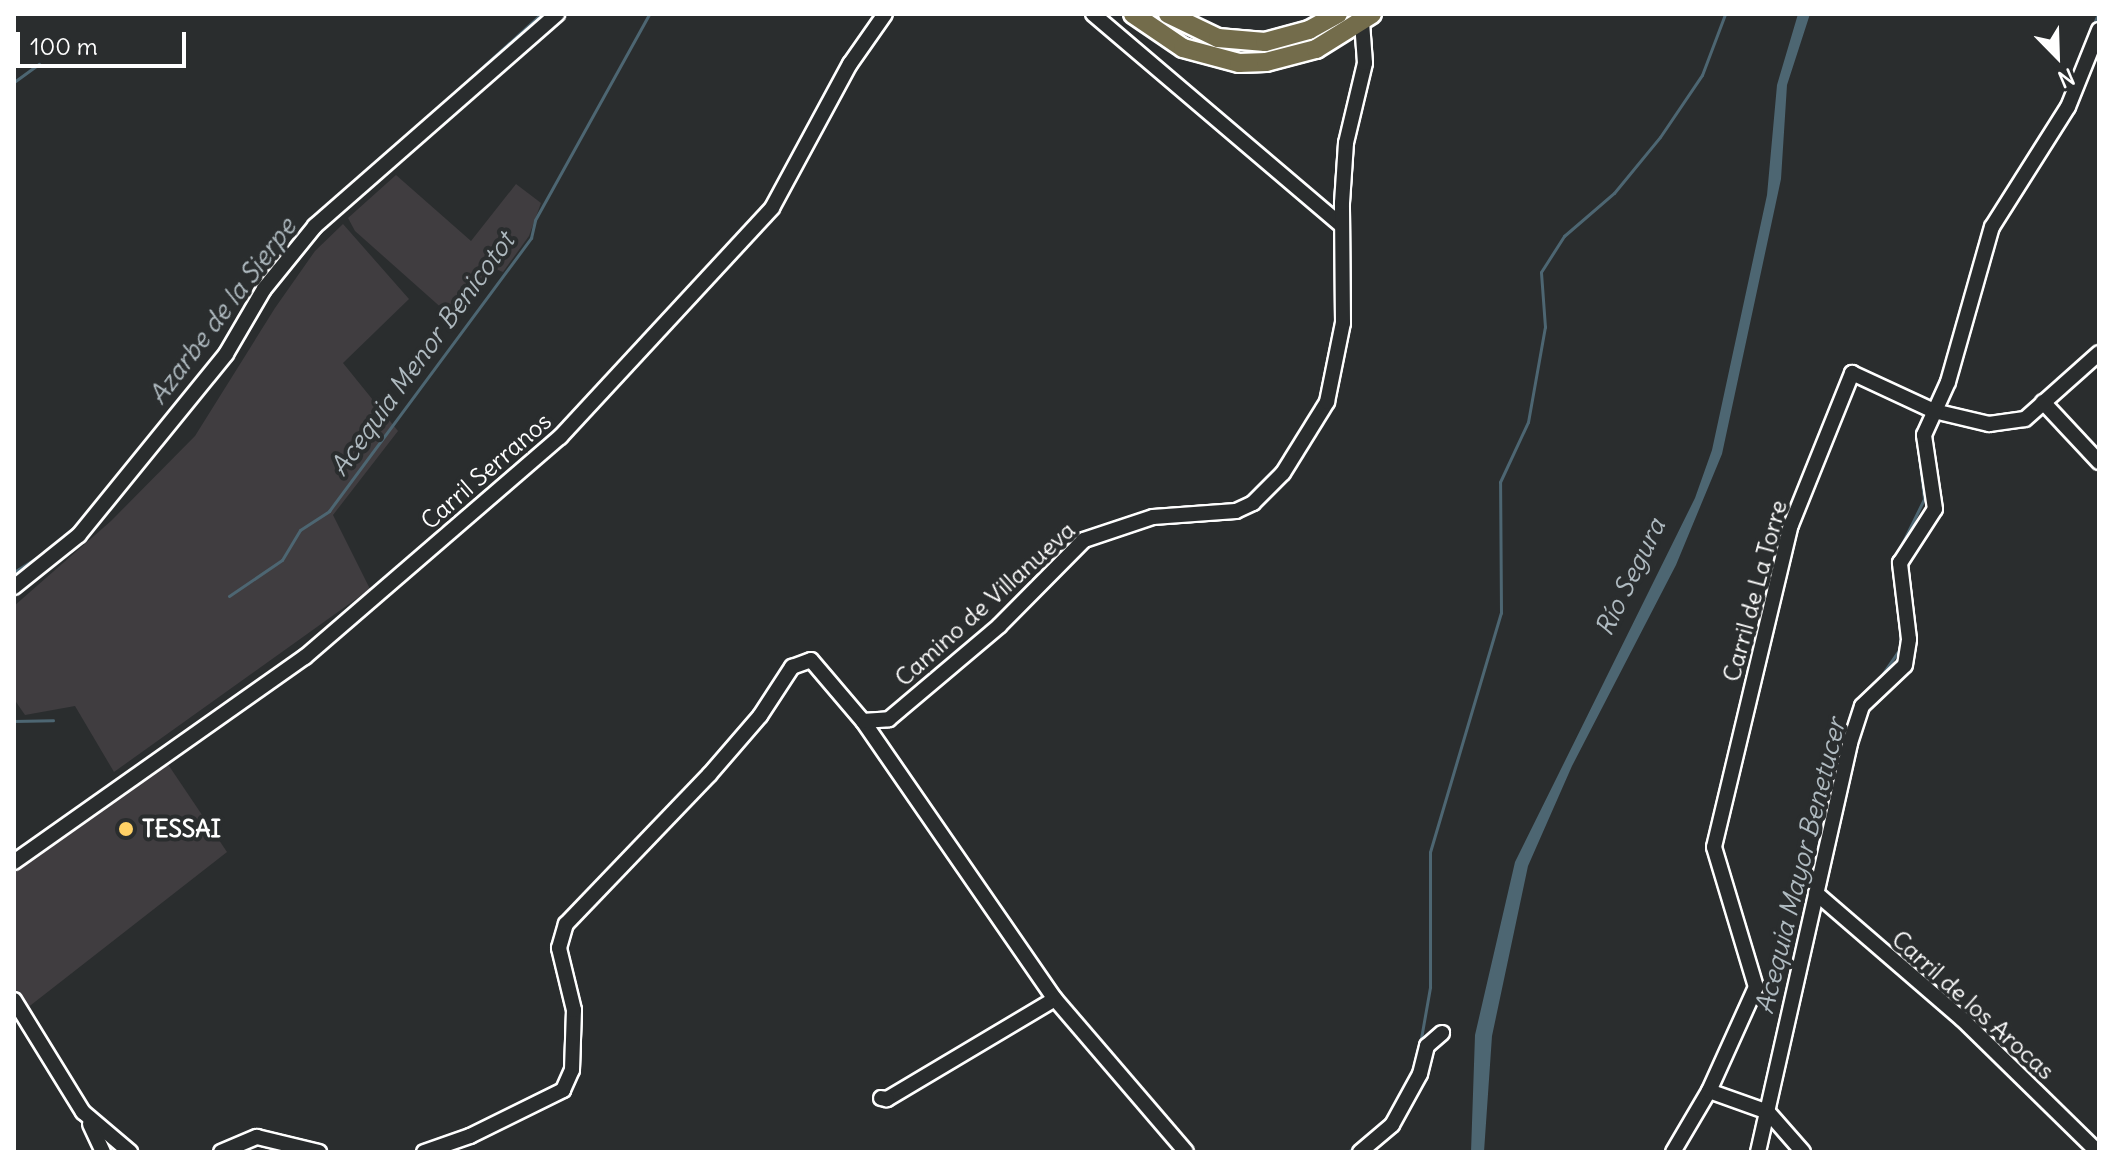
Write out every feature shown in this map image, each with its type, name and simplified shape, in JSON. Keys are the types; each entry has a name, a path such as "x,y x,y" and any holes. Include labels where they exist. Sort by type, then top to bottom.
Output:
{"main road":[{"path":"1133,14 1183,48 1239,63 1293,57 1367,18"},
{"path":"1168,14 1218,38 1265,42 1309,30 1338,14"}],"street":[{"path":"14,587 79,535 226,354 264,289 315,226 557,14"},
{"name":"Carril Serranos","path":"14,862 305,657 560,437 772,208 850,64 885,14"},
{"path":"1093,14 1341,225"},
{"name":"Camino de Villanueva","path":"863,721 889,719 999,626 1084,540 1153,517 1236,511 1253,503 1283,473 1327,402 1343,323 1341,225 1346,143 1365,63 1367,18"},
{"path":"1758,1152 1862,706 1905,665 1909,639 1900,563 1935,509 1924,435 1948,382 1992,227 2068,107 2099,30"},
{"name":"Carril de La Torre","path":"1709,1091 1756,987 1714,847 1791,525 1852,373 1934,411 1989,424 2025,419 2099,353"},
{"path":"2043,402 2099,462"},
{"path":"424,1152 470,1136 563,1090 572,1070 574,1010 559,948 566,924 729,751 792,667 802,660 820,665 863,721 1055,999 1186,1152"},
{"name":"Carril de los Arocas","path":"1816,893 1962,1019 2098,1152"},
{"path":"881,1098 887,1099 1055,999"},
{"path":"14,1000 85,1113 103,1152"},
{"path":"1360,1152 1392,1125 1420,1074 1427,1046 1442,1033"},
{"path":"1673,1152 1709,1091 1768,1112 1803,1152"},
{"path":"85,1113 130,1152"},
{"path":"221,1152 257,1137 319,1152"}],"shaded area":[{"path":"396,175 471,241 516,184 541,203 529,236 503,272 498,270 454,319 355,231 348,218"},
{"path":"343,224 409,299 343,363 398,431 333,515 370,589 114,772 75,706 25,715 14,699 14,606 111,521 195,436 275,308 315,251"},
{"path":"163,757 227,852 22,1012 14,1000 14,862"}],"water":[{"path":"1798,14 1810,14 1787,85 1781,179 1722,454 1676,565 1572,766 1528,866 1492,1036 1484,1152 1471,1152 1475,1035 1515,862 1695,498 1712,450 1767,195 1777,85"}],"waterway":[{"name":"Azarbe de la Sierpe","path":"375,165 541,14"},
{"name":"Acequia Menor Benicotot","path":"229,596 282,560 300,530 329,511 531,238 535,220 649,14"},
{"path":"1420,1044 1430,987 1430,852 1501,613 1500,482 1528,422 1545,327 1541,272 1564,236 1614,193 1660,137 1702,75 1725,14"},
{"name":"Acequia Mayor Benetucer","path":"2056,114 2098,14"},
{"path":"14,82 39,64"},
{"name":"Azarbe de la Sierpe","path":"291,245 307,226"},
{"name":"Acequia Mayor Benetucer","path":"1950,348 1985,229"},
{"name":"Azarbe de la Sierpe","path":"67,536 195,381"},
{"name":"Acequia Mayor Benetucer","path":"1895,558 1924,499 1916,429"},
{"name":"Azarbe de la Sierpe","path":"14,572 52,548"},
{"name":"Acequia Mayor Benetucer","path":"1875,685 1901,647 1899,613"},
{"name":"Acequia Menor Benicotot","path":"14,721 53,720"},
{"name":"Acequia Mayor Benetucer","path":"1750,1152 1757,1122"},
{"path":"1348,1152 1373,1132"}],"place":[{"name":"TESSAI","path":"126,829"}],"water label":[{"name":"Río Segura","path":"1630,577"}]}
